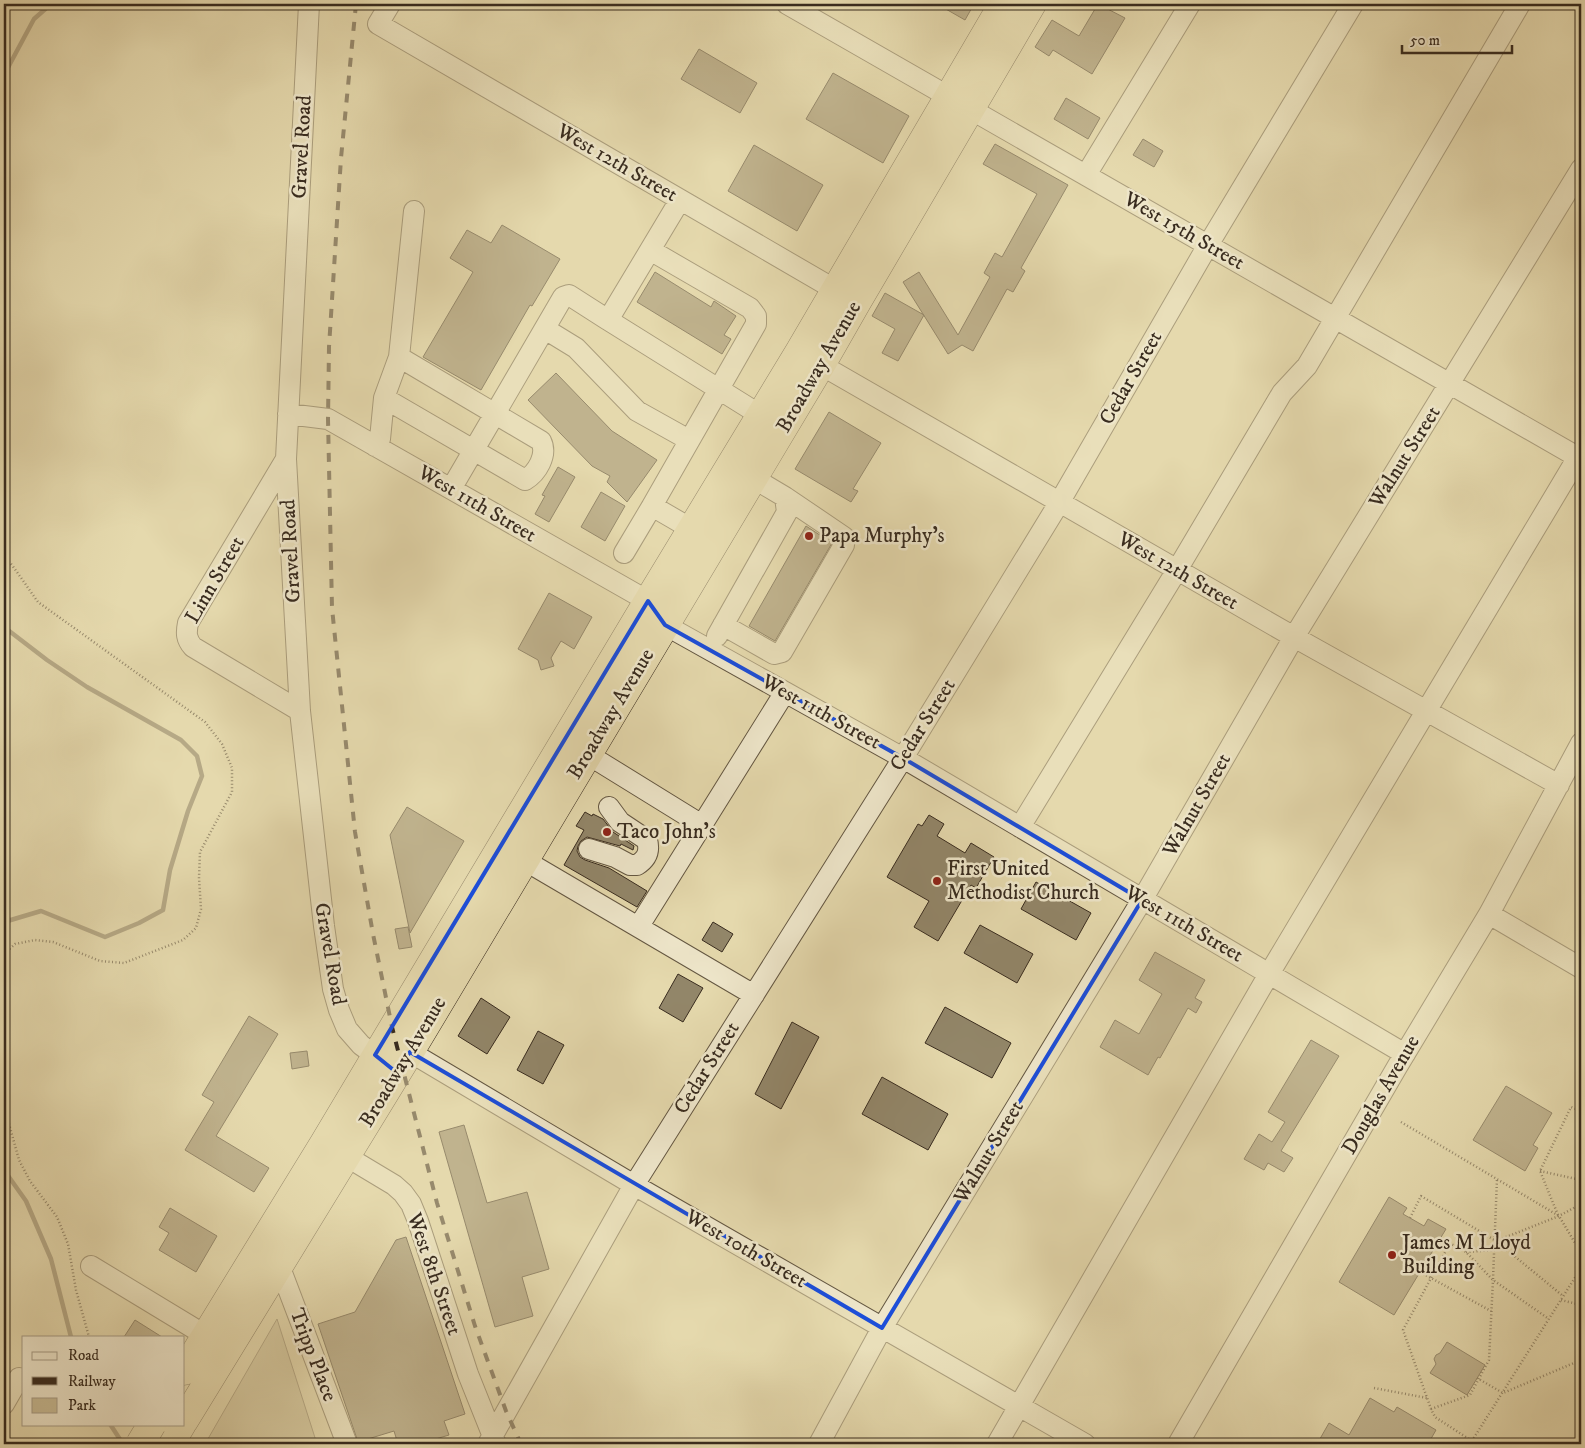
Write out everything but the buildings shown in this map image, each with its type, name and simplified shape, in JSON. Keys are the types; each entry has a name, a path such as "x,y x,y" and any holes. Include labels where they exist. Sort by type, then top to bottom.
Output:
{"highway":[{"name":"Broadway Avenue","path":"185,1369 205,1335 334,1150 403,1062 588,754 715,542 742,472 959,102 1003,4"},
{"name":"Broadway Avenue","path":"959,102 1032,4"},
{"name":"Broadway Avenue","path":"185,1412 228,1349 279,1265 334,1150 375,1055 692,529 742,472"},
{"name":"Broadway Avenue","path":"140,1444 172,1431"}],"street":[{"name":"Gravel Road","path":"309,4 286,459 300,712 333,990 347,1029 361,1045 375,1055 403,1062"},
{"name":"West 12th Street","path":"390,4 378,24 846,296"},
{"name":"West 15th Street","path":"787,4 1450,384 1580,456"},
{"path":"1086,175 1190,4"},
{"name":"Cedar Street","path":"492,1442 634,1184 903,758 1059,503 1208,245 1353,4"},
{"path":"1020,827 1177,570 1282,393 1307,366 1520,4"},
{"name":"Walnut Street","path":"819,1444 882,1328 1142,900 1294,637 1581,169"},
{"path":"608,320 680,200"},
{"path":"375,446 380,439 384,398 399,357 414,211"},
{"path":"624,553 756,324 756,316 750,308 650,250"},
{"path":"452,489 563,297 569,295 772,422"},
{"path":"545,330 576,348 638,411 689,440"},
{"path":"384,398 525,480 532,476 544,454 541,442 399,357"},
{"name":"West 12th Street","path":"810,359 1294,637 1559,784"},
{"name":"West 11th Street","path":"288,414 328,419 648,601 665,625 903,758 1405,1054"},
{"path":"997,1444 1269,974 1580,456"},
{"name":"Linn Street","path":"286,459 188,623 186,632 188,641 193,647 300,712"},
{"path":"723,625 774,654 782,652 844,546 844,536 785,497 742,472"},
{"path":"710,650 787,512 785,497"},
{"path":"652,506 715,542"},
{"path":"639,926 784,692"},
{"name":"Douglas Avenue","path":"1178,1444 1405,1054 1489,914 1581,743"},
{"path":"588,754 702,824"},
{"path":"589,849 615,857 630,865 637,865 648,855 647,840 620,822 609,807"},
{"path":"524,860 754,994"},
{"path":"1489,914 1581,968"},
{"name":"West 10th Street","path":"403,1062 634,1184 1085,1444"},
{"name":"West 8th Street","path":"334,1150 394,1185 411,1204 492,1442"},
{"name":"Tripp Place","path":"279,1265 347,1444"},
{"path":"91,1266 228,1349"},
{"path":"4,1404 19,1378"}],"path":[{"path":"4,556 38,602 205,722 222,744 232,768 232,792 200,852 201,909 196,928 183,940 124,963 100,961 53,942 35,940 15,944 4,954"},
{"path":"4,1096 9,1124 20,1160 30,1181 57,1217 68,1244 76,1290 89,1336"},
{"path":"1581,1111 1572,1107 1540,1171 1559,1216 1581,1253"},
{"path":"1401,1122 1559,1216"},
{"path":"1540,1171 1581,1180"},
{"path":"1431,1409 1470,1395 1489,1360 1496,1241 1497,1179"},
{"path":"1410,1218 1421,1196 1496,1241 1563,1296"},
{"path":"1496,1241 1559,1216 1581,1204"},
{"path":"1440,1238 1466,1252 1493,1280 1549,1319"},
{"path":"1450,1244 1403,1330 1435,1417 1471,1443 1581,1268"},
{"path":"1466,1252 1495,1250"},
{"path":"1420,1272 1491,1311"},
{"path":"1561,1300 1581,1306"},
{"path":"1503,1393 1581,1360"},
{"path":"1478,1379 1503,1393"},
{"path":"1374,1388 1427,1398"}],"highlighted area":[{"path":"648,601 665,625 903,758 1142,900 882,1328 410,1052 396,1072 375,1055"}],"green space":[{"path":"277,1319 317,1444 205,1444"}],"waterway":[{"path":"4,75 34,19 51,4"},
{"path":"4,627 47,660 87,687 181,740 197,756 202,776 188,811 170,870 163,910 139,923 105,937 41,911 4,922"},
{"path":"4,1170 26,1201 51,1259 71,1336"},
{"path":"111,1426 123,1444"}],"railway":[{"path":"356,4 341,158 329,347 328,419 332,608 355,832 392,1027 437,1203 475,1326 506,1411 521,1444"}],"place":[{"name":"Papa Murphy's","path":"809,536"},
{"name":"Taco John's","path":"607,832"},
{"name":"First United Methodist Church","path":"937,881"},
{"name":"James M Lloyd Building","path":"1392,1255"}]}
